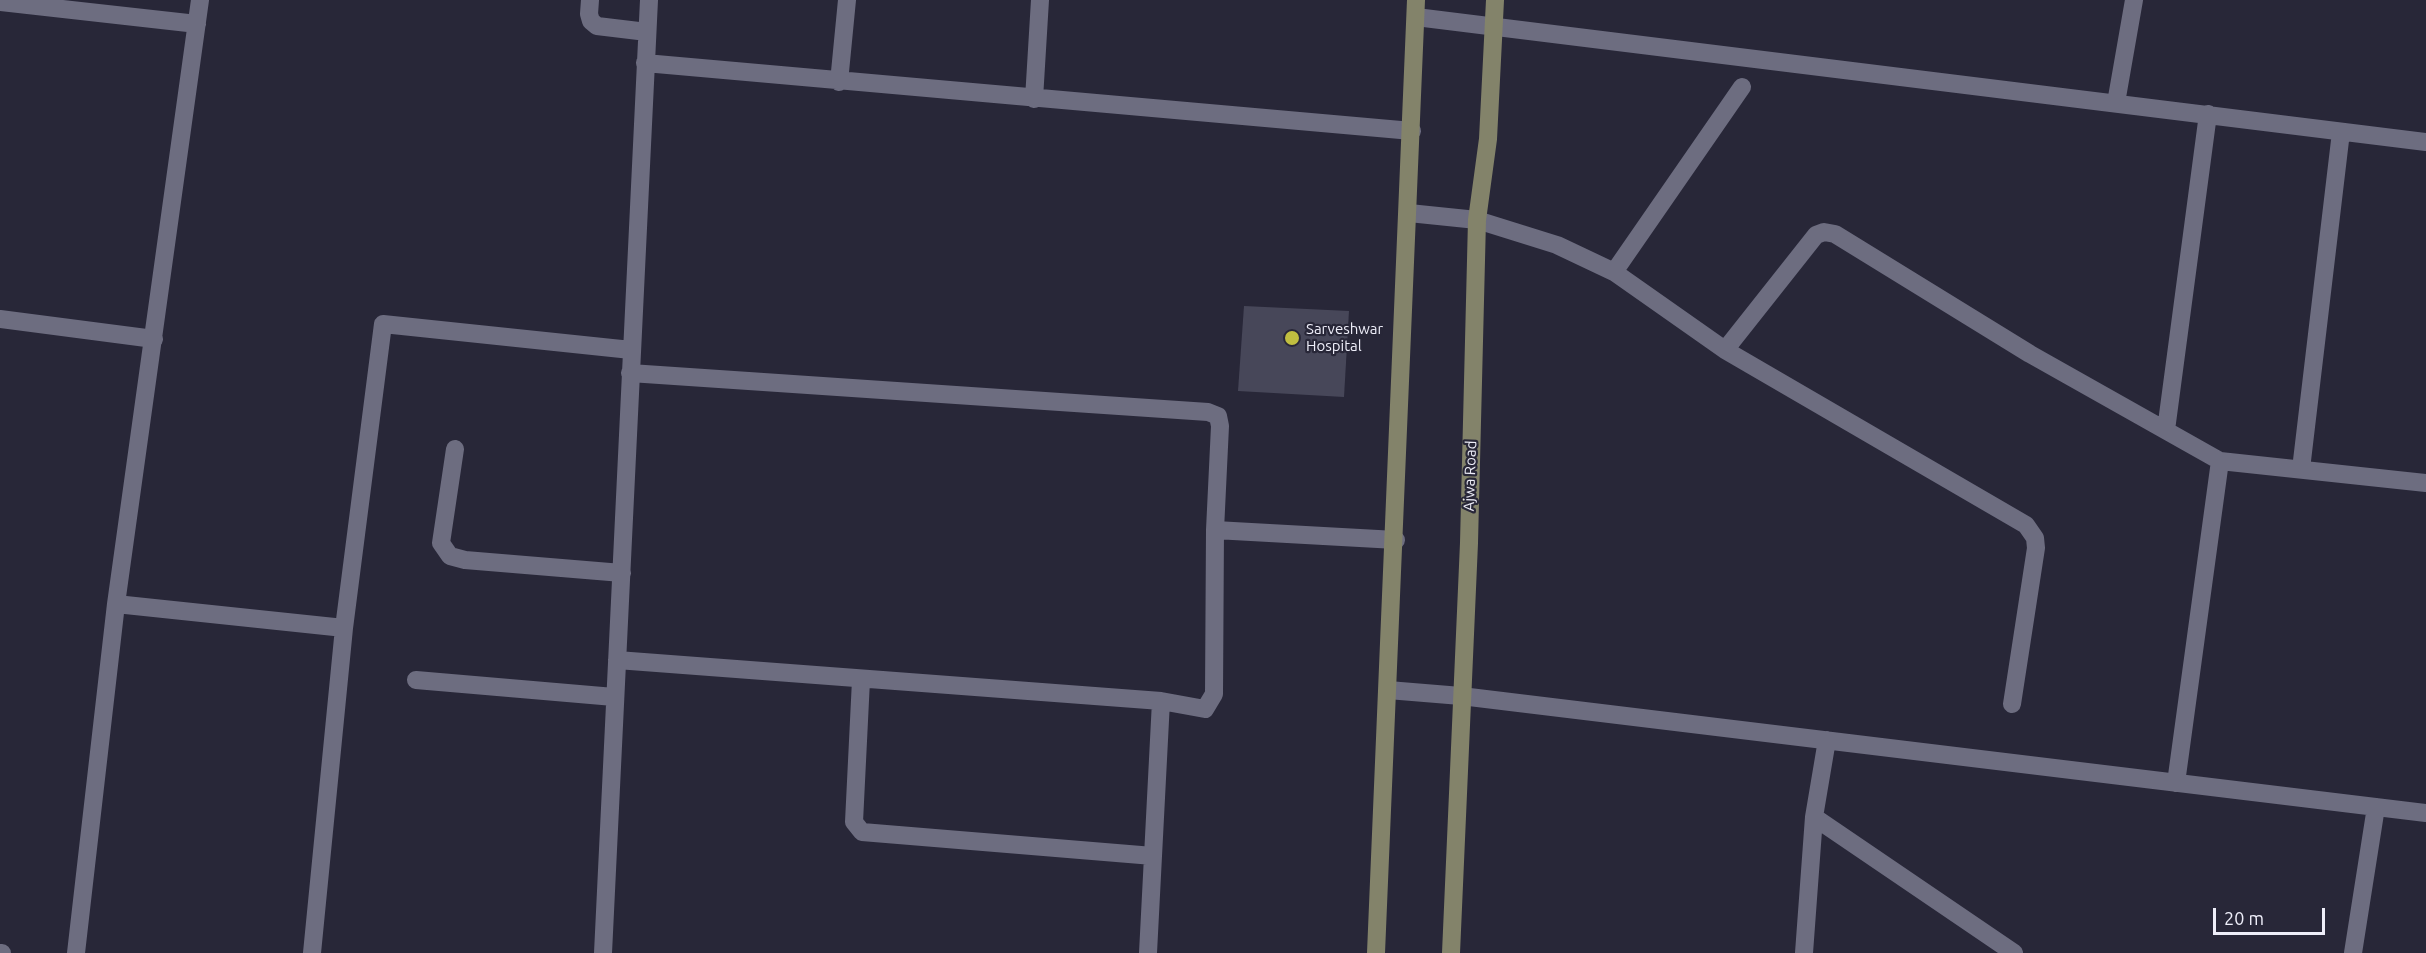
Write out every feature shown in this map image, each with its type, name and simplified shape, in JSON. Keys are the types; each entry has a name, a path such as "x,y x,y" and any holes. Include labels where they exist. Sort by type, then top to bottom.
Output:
{"main road":[{"name":"Ajwa Road","path":"1451,953 1469,543 1477,220 1488,139 1495,0"},
{"path":"1376,953 1396,540 1416,8"}],"street":[{"path":"76,953 116,604 200,0"},
{"path":"590,0 589,14 591,21 597,26 647,32"},
{"path":"603,953 645,63 650,0"},
{"path":"840,82 847,0"},
{"path":"1034,99 1040,0"},
{"path":"2116,103 2134,0"},
{"path":"0,2 49,4 197,24"},
{"path":"1416,8 1494,25 2426,142"},
{"path":"645,63 1412,131"},
{"path":"1614,272 1742,87"},
{"path":"2166,430 2208,114"},
{"path":"2301,469 2341,132"},
{"path":"1409,213 1477,220 1557,245 1614,272 1725,350 2026,525 2035,538 2036,548 2012,704"},
{"path":"1725,350 1815,235 1824,232 1835,234 2030,354 2220,461 2426,483"},
{"path":"0,319 154,339"},
{"path":"312,953 344,628 383,324 631,350"},
{"path":"617,660 1161,701 1205,709 1214,694 1215,530 1220,426 1218,416 1208,412 630,373"},
{"path":"455,449 441,543 450,556 465,560 622,573"},
{"path":"2176,783 2220,461"},
{"path":"1215,530 1396,540"},
{"path":"116,604 344,628"},
{"path":"416,680 614,697"},
{"path":"861,680 854,822 862,832 1153,856"},
{"path":"1388,690 1461,696 2426,813"},
{"path":"1148,953 1161,701"},
{"path":"1803,953 1814,817 1827,740"},
{"path":"2353,953 2376,807"},
{"path":"1814,817 2014,953"}],"building":[{"path":"1244,306 1349,311 1344,397 1238,391"}],"place":[{"name":"Sarveshwar Hospital","path":"1292,338"}]}
